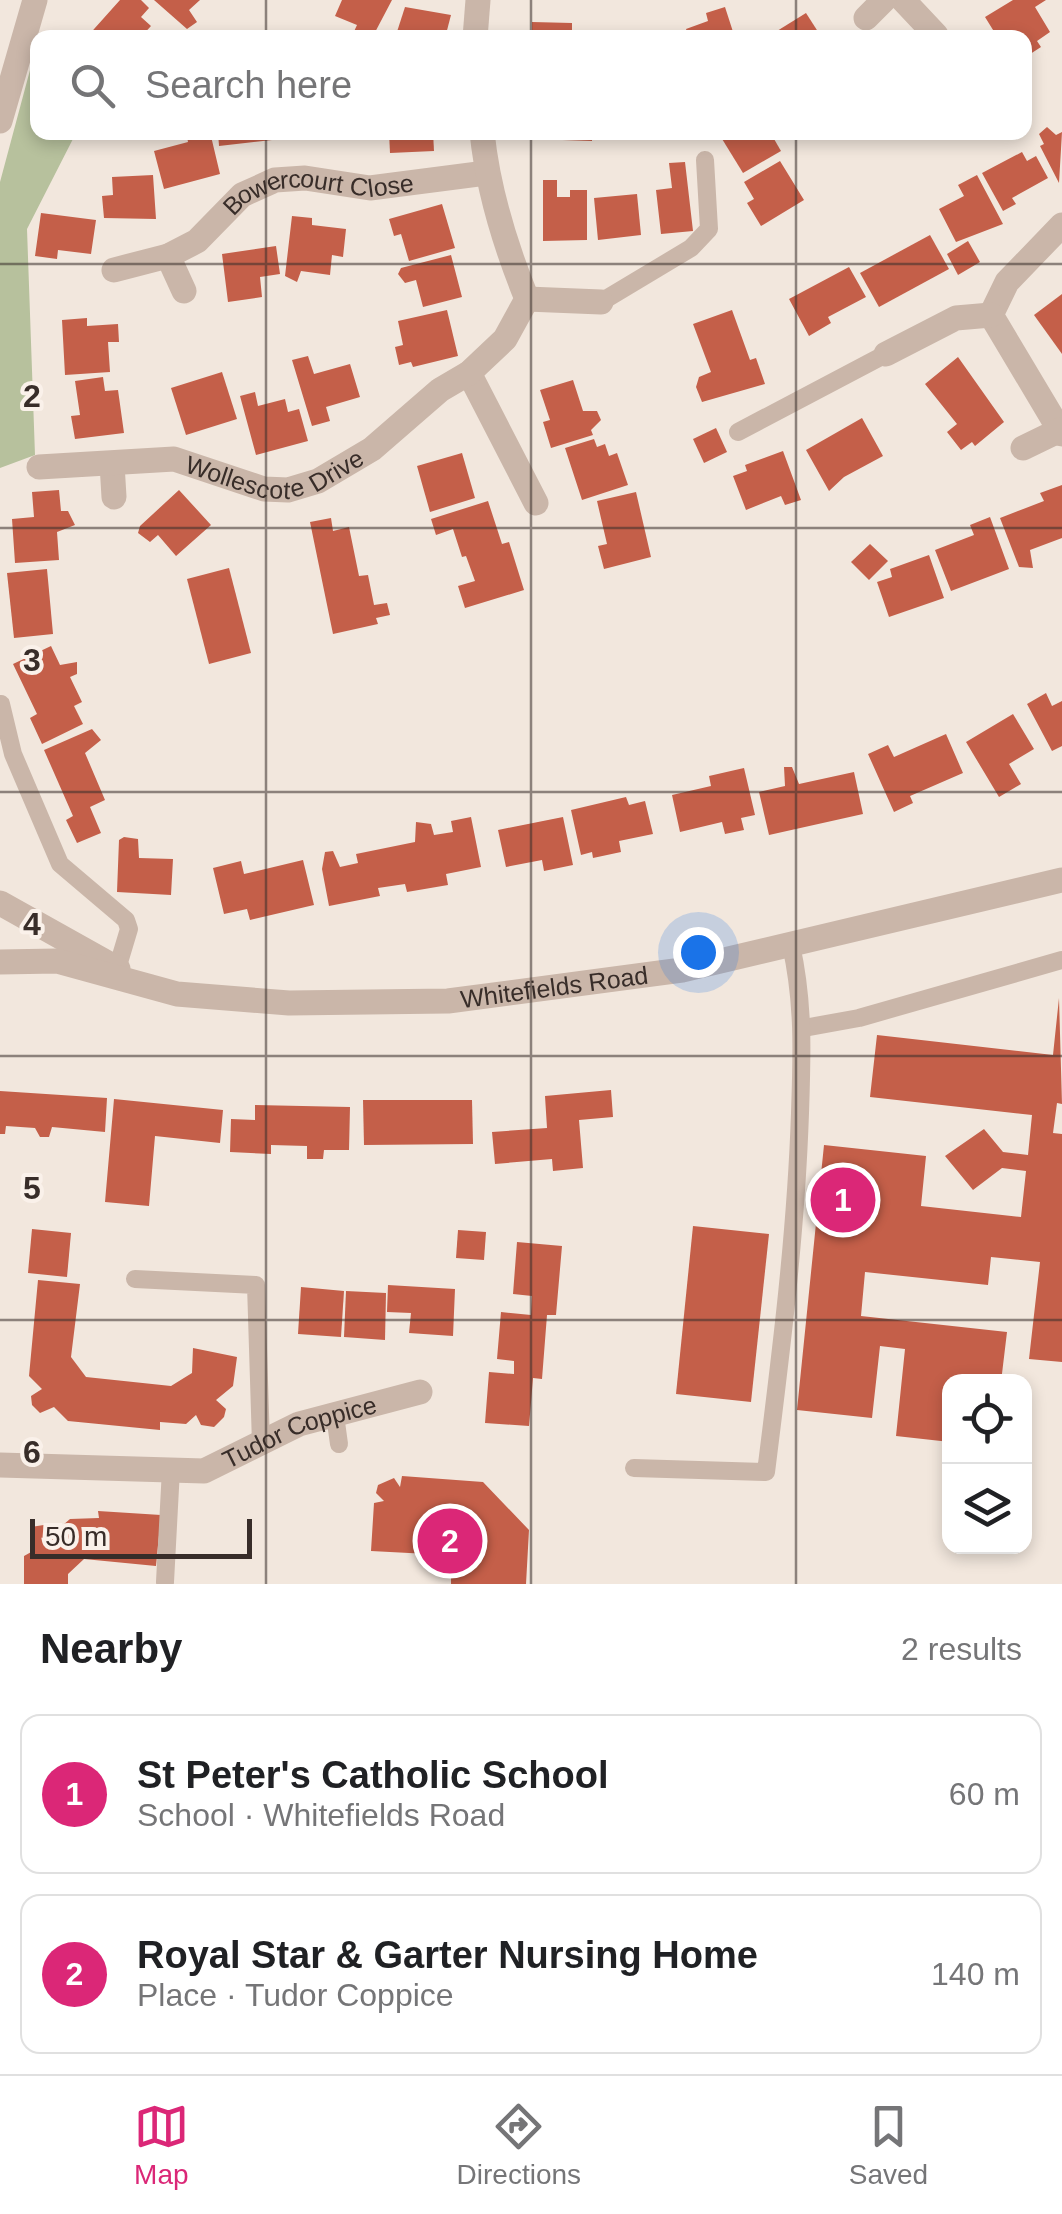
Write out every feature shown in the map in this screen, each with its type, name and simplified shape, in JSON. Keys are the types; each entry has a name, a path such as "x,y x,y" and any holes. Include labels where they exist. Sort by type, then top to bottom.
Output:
{"street":[{"path":"0,121 4,91 35,0"},
{"path":"476,30 478,0"},
{"path":"903,0 931,30"},
{"path":"483,140 486,173 505,243 527,300 601,302"},
{"name":"Bowercourt Close","path":"114,270 168,256 197,241 242,196 275,180 305,178 370,188 486,173"},
{"path":"991,314 1006,282 1062,225"},
{"path":"168,256 184,291"},
{"name":"Wollescote Drive","path":"38,467 174,459 202,464 247,484 288,490 318,481 372,448 440,390 469,373 505,339 527,300"},
{"path":"886,354 956,318 991,314"},
{"path":"991,314 1061,432 1022,448"},
{"path":"469,373 536,503"},
{"path":"112,464 114,496"},
{"name":"Whitefields Road","path":"0,962 30,958 57,961 159,990 290,1003 448,1002 682,970 1062,880"},
{"name":"Whitefields Road","path":"0,903 159,990"},
{"name":"Tudor Coppice","path":"0,1465 204,1471 300,1424 420,1392"}],"lane":[{"path":"601,302 691,248 709,228 704,160"},
{"path":"738,432 886,354"},
{"path":"0,704 13,754 60,864 126,920 128,929 117,969"},
{"path":"634,1468 766,1472 788,1297 804,1028 791,946"},
{"path":"804,1028 859,1018 1062,960"},
{"path":"136,1279 256,1284 261,1444"},
{"path":"335,1415 339,1444"},
{"path":"165,1582 171,1469"}],"green space":[{"path":"30,70 30,140 72,140 27,229 35,455 0,468 0,182"}],"building":[{"path":"120,0 141,0 149,8 141,17 151,26 147,30 93,30"},
{"path":"154,0 200,0 189,10 197,22 187,29"},
{"path":"342,0 392,0 376,30 355,30 357,25 335,16"},
{"path":"1013,0 1046,0 1035,7 1050,32 1037,41 1041,47 1032,53 1032,30 993,30 985,17"},
{"path":"405,7 451,15 447,30 398,30"},
{"path":"725,7 732,30 686,30 708,21 706,13"},
{"path":"806,13 817,30 779,30"},
{"path":"532,22 572,23 572,30 532,30"},
{"path":"1047,127 1056,135 1062,132 1059,183 1040,146 1044,144 1039,134"},
{"path":"212,140 220,174 164,189 154,151"},
{"path":"219,140 272,140 219,146"},
{"path":"389,140 433,140 434,151 390,153"},
{"path":"723,140 775,140 781,151 743,173"},
{"path":"1022,152 1027,161 1036,156 1048,178 1012,198 1016,204 1003,211 982,173"},
{"path":"780,161 804,200 761,226 747,203 754,199 744,182"},
{"path":"685,162 693,231 661,234 656,190 672,188 669,163"},
{"path":"153,175 156,219 104,218 102,196 113,195 112,177"},
{"path":"977,175 1003,224 956,242 939,209 964,196 958,185"},
{"path":"543,180 557,180 557,197 570,197 570,190 587,190 587,240 543,241"},
{"path":"637,194 641,235 598,240 594,198"},
{"path":"442,204 455,248 409,261 401,234 394,236 389,219"},
{"path":"41,213 96,220 91,254 58,250 57,259 35,256"},
{"path":"292,216 312,218 312,225 346,229 343,257 332,255 330,275 301,271 297,282 285,276"},
{"path":"930,235 949,269 879,307 860,273"},
{"path":"968,241 980,262 958,275 947,254"},
{"path":"276,246 280,274 260,277 262,297 228,302 222,254"},
{"path":"451,255 462,297 423,307 416,280 405,283 398,274 401,268"},
{"path":"849,267 866,297 828,317 831,323 809,336 789,299"},
{"path":"1062,294 1062,354 1034,315"},
{"path":"447,310 458,356 413,367 411,362 399,365 395,347 403,345 398,321"},
{"path":"732,310 750,360 756,358 765,384 702,402 696,387 699,377 711,372 693,324"},
{"path":"87,318 87,326 118,324 119,342 108,342 110,372 65,375 62,320"},
{"path":"308,356 314,374 350,364 360,397 326,407 330,421 312,426 292,360"},
{"path":"958,357 1004,422 975,446 972,442 961,450 947,432 957,424 925,384"},
{"path":"222,372 237,419 186,435 171,388"},
{"path":"103,377 105,391 118,390 124,433 75,439 71,416 80,415 75,381"},
{"path":"573,380 583,411 597,411 601,420 591,430 593,435 551,448 543,422 550,420 540,390"},
{"path":"255,392 258,406 285,399 288,412 299,409 308,441 256,455 240,396"},
{"path":"862,418 883,456 844,477 829,491 806,450"},
{"path":"716,428 727,452 704,463 693,439"},
{"path":"594,439 597,447 605,444 609,456 617,453 628,485 582,500 565,448"},
{"path":"783,451 801,500 785,505 781,496 746,510 733,476 747,471 745,465"},
{"path":"462,453 475,498 430,512 417,466"},
{"path":"1062,485 1062,538 1030,550 1033,568 1019,567 1000,518 1044,501 1040,493"},
{"path":"59,490 61,511 68,511 75,525 57,532 59,560 15,563 12,519 34,517 32,492"},
{"path":"179,490 211,525 176,556 158,535 150,542 138,533 140,526"},
{"path":"636,492 651,557 604,569 598,546 607,544 597,501"},
{"path":"488,501 502,544 509,542 524,590 465,608 458,586 475,581 466,556 462,557 453,529 436,535 431,519"},
{"path":"990,517 1009,569 951,591 935,550 974,535 970,525"},
{"path":"331,518 333,531 349,527 359,576 368,575 374,605 387,603 390,615 376,618 378,624 333,634 310,522"},
{"path":"870,544 888,561 869,580 851,562"},
{"path":"929,555 944,598 889,617 877,582 892,577 890,569"},
{"path":"229,568 251,653 209,664 187,579"},
{"path":"47,569 53,634 14,638 7,573"},
{"path":"51,646 60,665 77,662 77,674 70,677 82,702 74,706 83,724 42,744 30,718 37,714 13,664"},
{"path":"1046,693 1052,706 1062,701 1062,746 1052,751 1027,704"},
{"path":"1013,714 1034,749 1009,764 1021,784 999,797 966,742"},
{"path":"92,729 101,740 85,753 105,800 90,807 101,833 77,843 66,820 73,816 44,750"},
{"path":"946,734 963,773 910,796 913,803 894,812 868,754 888,745 894,757"},
{"path":"784,767 792,767 799,784 854,772 863,814 769,835 759,792 785,786"},
{"path":"744,768 755,815 741,818 744,830 725,834 722,822 680,832 672,795 711,786 709,776"},
{"path":"626,797 629,805 645,801 653,834 619,841 621,852 593,858 592,852 581,855 571,810"},
{"path":"471,817 481,867 446,874 448,885 407,892 405,884 378,888 380,896 329,906 322,869 325,852 333,851 340,867 358,863 356,854 415,842 416,822 431,824 434,835 453,832 451,821"},
{"path":"563,817 573,865 544,871 542,860 506,867 498,830"},
{"path":"138,839 139,858 173,859 171,895 117,892 119,840"},
{"path":"303,860 314,905 250,920 247,909 224,914 213,868 241,861 244,874"},
{"path":"1059,998 1062,1104 1057,1103 1053,1133 1062,1134 1062,1362 1029,1359 1040,1262 991,1257 988,1285 865,1272 861,1316 1007,1332 1002,1374 942,1374 942,1441 896,1436 905,1349 880,1346 872,1418 797,1410 824,1145 926,1156 921,1206 1021,1217 1026,1171 1002,1168 973,1190 945,1156 984,1129 1003,1152 1028,1155 1032,1115 870,1097 877,1035 1053,1055"},
{"path":"611,1090 613,1117 579,1120 583,1168 553,1171 552,1159 495,1164 492,1132 547,1128 545,1096"},
{"path":"0,1091 107,1098 105,1132 52,1127 49,1137 40,1137 35,1128 6,1126 5,1134 0,1134"},
{"path":"114,1099 223,1110 220,1143 155,1136 149,1206 105,1202"},
{"path":"363,1100 472,1100 473,1144 364,1145"},
{"path":"255,1105 350,1107 349,1150 324,1150 323,1159 307,1159 307,1146 271,1145 271,1154 230,1152 231,1119 255,1120"},
{"path":"693,1226 769,1234 751,1402 676,1394"},
{"path":"32,1229 71,1233 67,1277 28,1273"},
{"path":"458,1230 486,1232 484,1260 456,1258"},
{"path":"517,1242 562,1246 556,1315 547,1315 542,1379 533,1378 529,1426 485,1423 489,1372 514,1374 514,1361 497,1359 501,1312 531,1315 532,1296 513,1294"},
{"path":"38,1280 80,1284 71,1357 86,1377 171,1386 192,1373 193,1348 237,1357 233,1386 216,1400 226,1409 224,1417 214,1427 201,1425 196,1415 186,1424 160,1422 160,1430 68,1421 54,1407 40,1413 32,1405 31,1396 42,1389 29,1376"},
{"path":"388,1285 455,1289 453,1336 409,1333 411,1313 387,1312"},
{"path":"301,1287 344,1291 341,1337 298,1334"},
{"path":"346,1291 386,1293 385,1340 344,1337"},
{"path":"402,1476 483,1482 529,1530 526,1584 451,1584 451,1578 428,1554 371,1551 374,1503 384,1501 376,1493 378,1485 394,1478 400,1487"},
{"path":"98,1511 161,1515 156,1566 84,1559 68,1574 68,1584 24,1584 24,1556 33,1551 31,1527 50,1524 56,1531 70,1519 99,1518"}],"place":[{"name":"St Peter's Catholic School","path":"843,1200"},
{"name":"Royal Star & Garter Nursing Home","path":"450,1541"}]}
